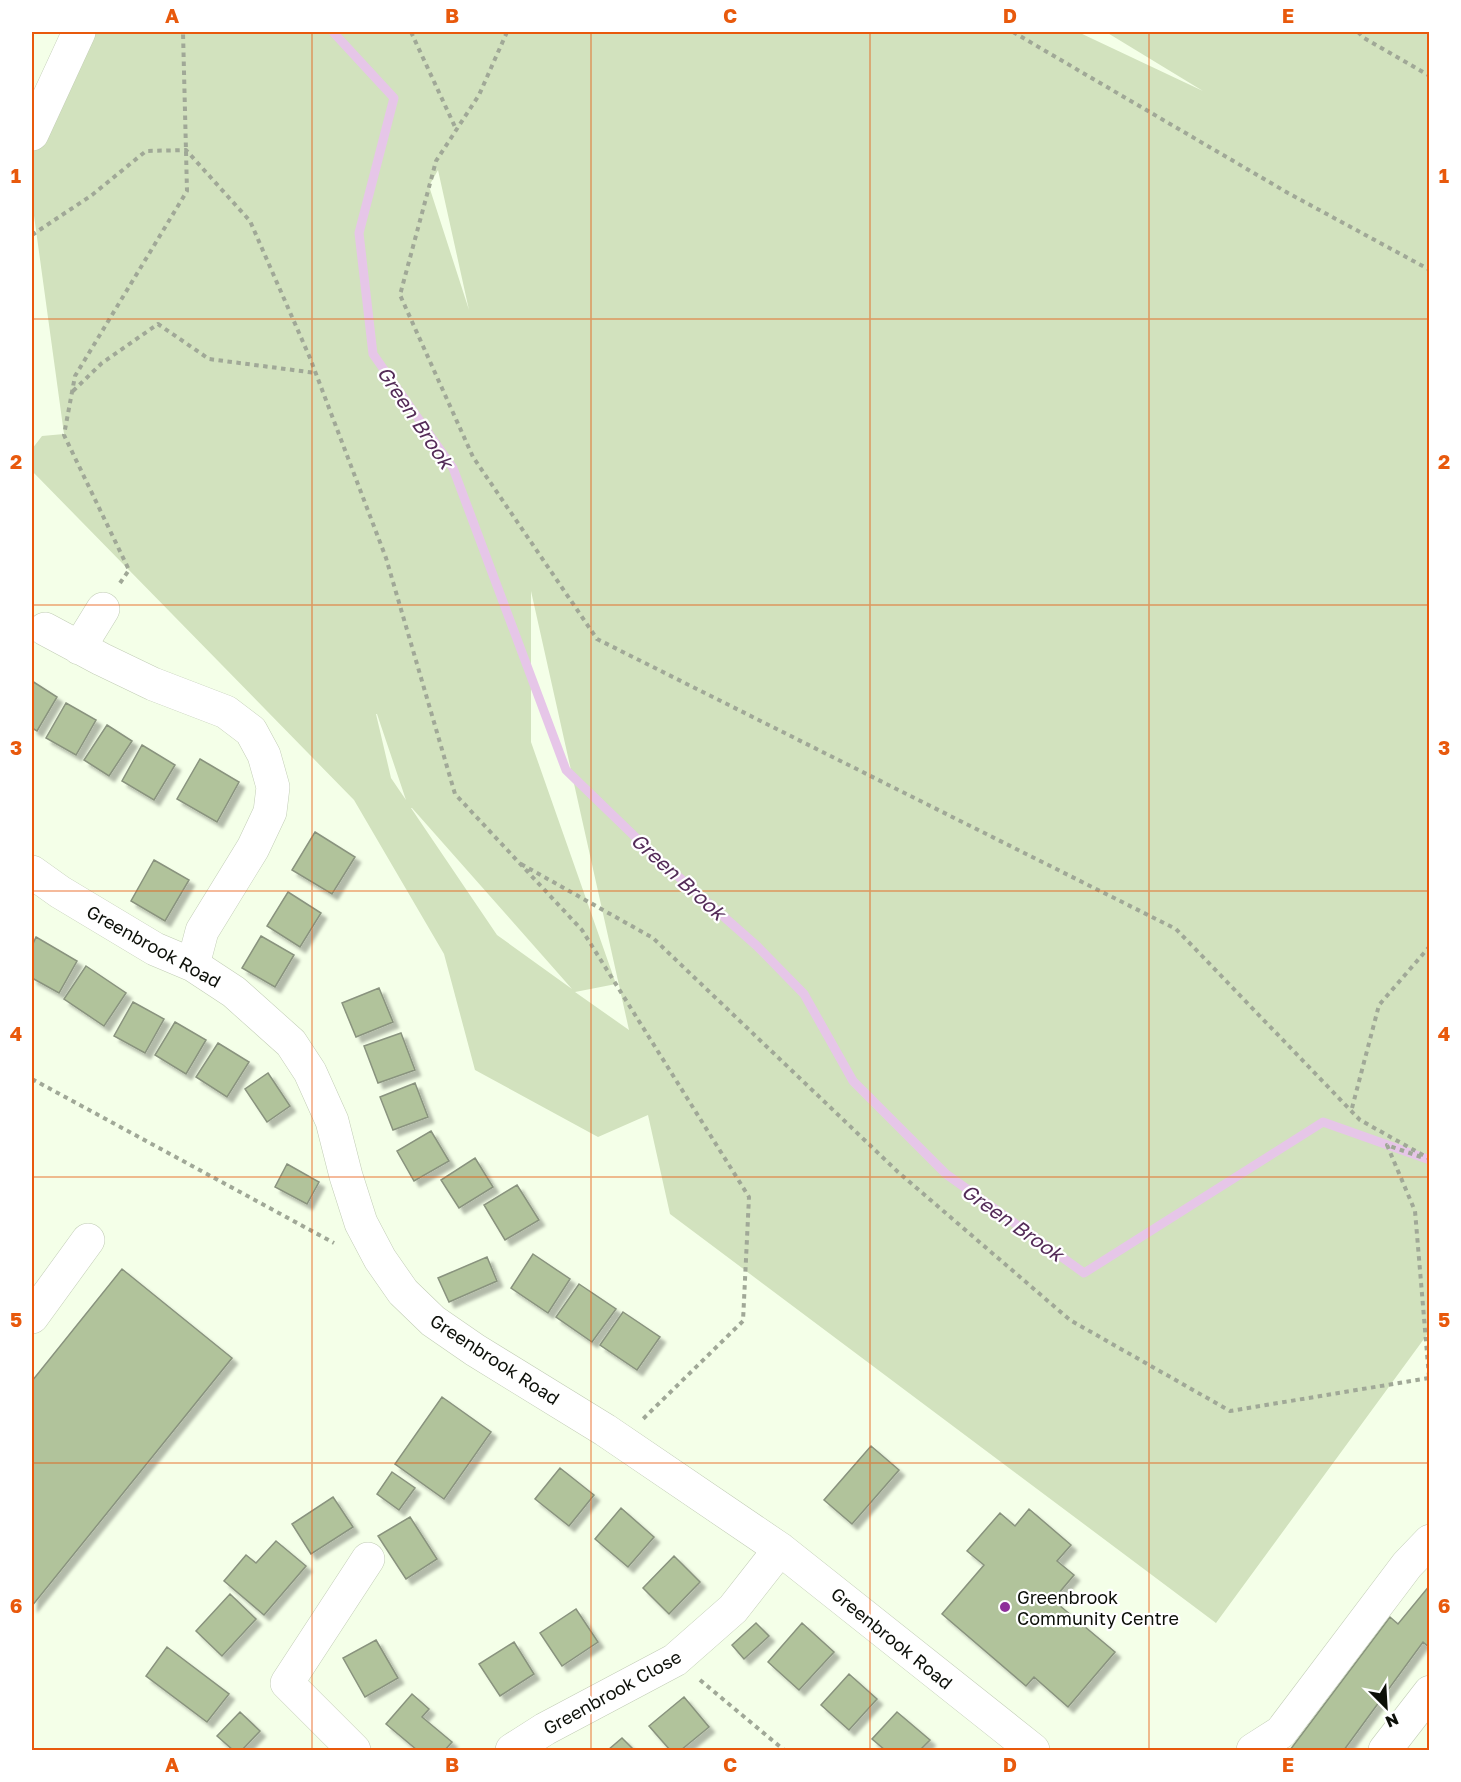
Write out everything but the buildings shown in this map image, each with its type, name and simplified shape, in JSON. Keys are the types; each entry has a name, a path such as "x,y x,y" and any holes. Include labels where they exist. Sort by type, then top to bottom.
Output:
{"street":[{"path":"32,134 79,32"},
{"path":"79,648 103,609"},
{"path":"45,629 153,684 226,712 250,731 264,756 273,787 270,812 253,848 202,931 193,965"},
{"name":"Greenbrook Road","path":"32,872 60,892 155,949 193,965 234,992 291,1043 310,1072 332,1121 361,1222 380,1259 403,1292 433,1321 621,1441 780,1549 1033,1750"},
{"path":"32,1317 88,1240"},
{"path":"1253,1750 1281,1732 1400,1574 1430,1541"},
{"name":"Greenbrook Close","path":"512,1750 544,1729 675,1660 733,1609 780,1549"},
{"path":"354,1750 287,1683 368,1559"},
{"path":"1385,1750 1430,1692"}],"path":[{"path":"103,609 129,570 64,435 75,376 187,191 183,32"},
{"path":"411,32 456,129"},
{"path":"507,32 479,95 436,161 400,295 473,457 597,639 1176,928 1360,1120 1430,1160"},
{"path":"1013,32 1288,193 1430,270"},
{"path":"1358,32 1364,38 1430,76"},
{"path":"32,235 92,195 146,151 186,150 250,221 316,373 386,558 455,794 582,930 749,1197 743,1321 621,1441"},
{"path":"72,392 102,363 158,324 209,359 316,373"},
{"path":"518,862 653,938 898,1172 1070,1320 1230,1411 1430,1378 1415,1210 1387,1145 1430,1160"},
{"path":"1352,1108 1379,1005 1430,946"},
{"path":"32,1079 333,1243 380,1259"},
{"path":"1427,1336 1430,1330"},
{"path":"675,1660 784,1750"}],"green space":[{"path":"80,32 1078,32 1203,91 1106,32 1429,32 1429,1332 1216,1623 670,1214 648,1115 598,1137 475,1070 444,954 354,800 32,471 32,449 42,436 64,434 32,201 32,145","holes":["438,170 469,310 429,186","531,591 629,1030 575,992 616,984 531,742","376,714 406,800 391,778","411,808 572,989 497,935"]}],"waterway":[{"name":"Green Brook","path":"333,32 394,98 359,233 373,354 453,468 566,770 656,857 757,946 804,994 853,1081 946,1174 1084,1273 1323,1122 1430,1160"}],"place":[{"name":"Greenbrook Community Centre","path":"1005,1607"}]}
